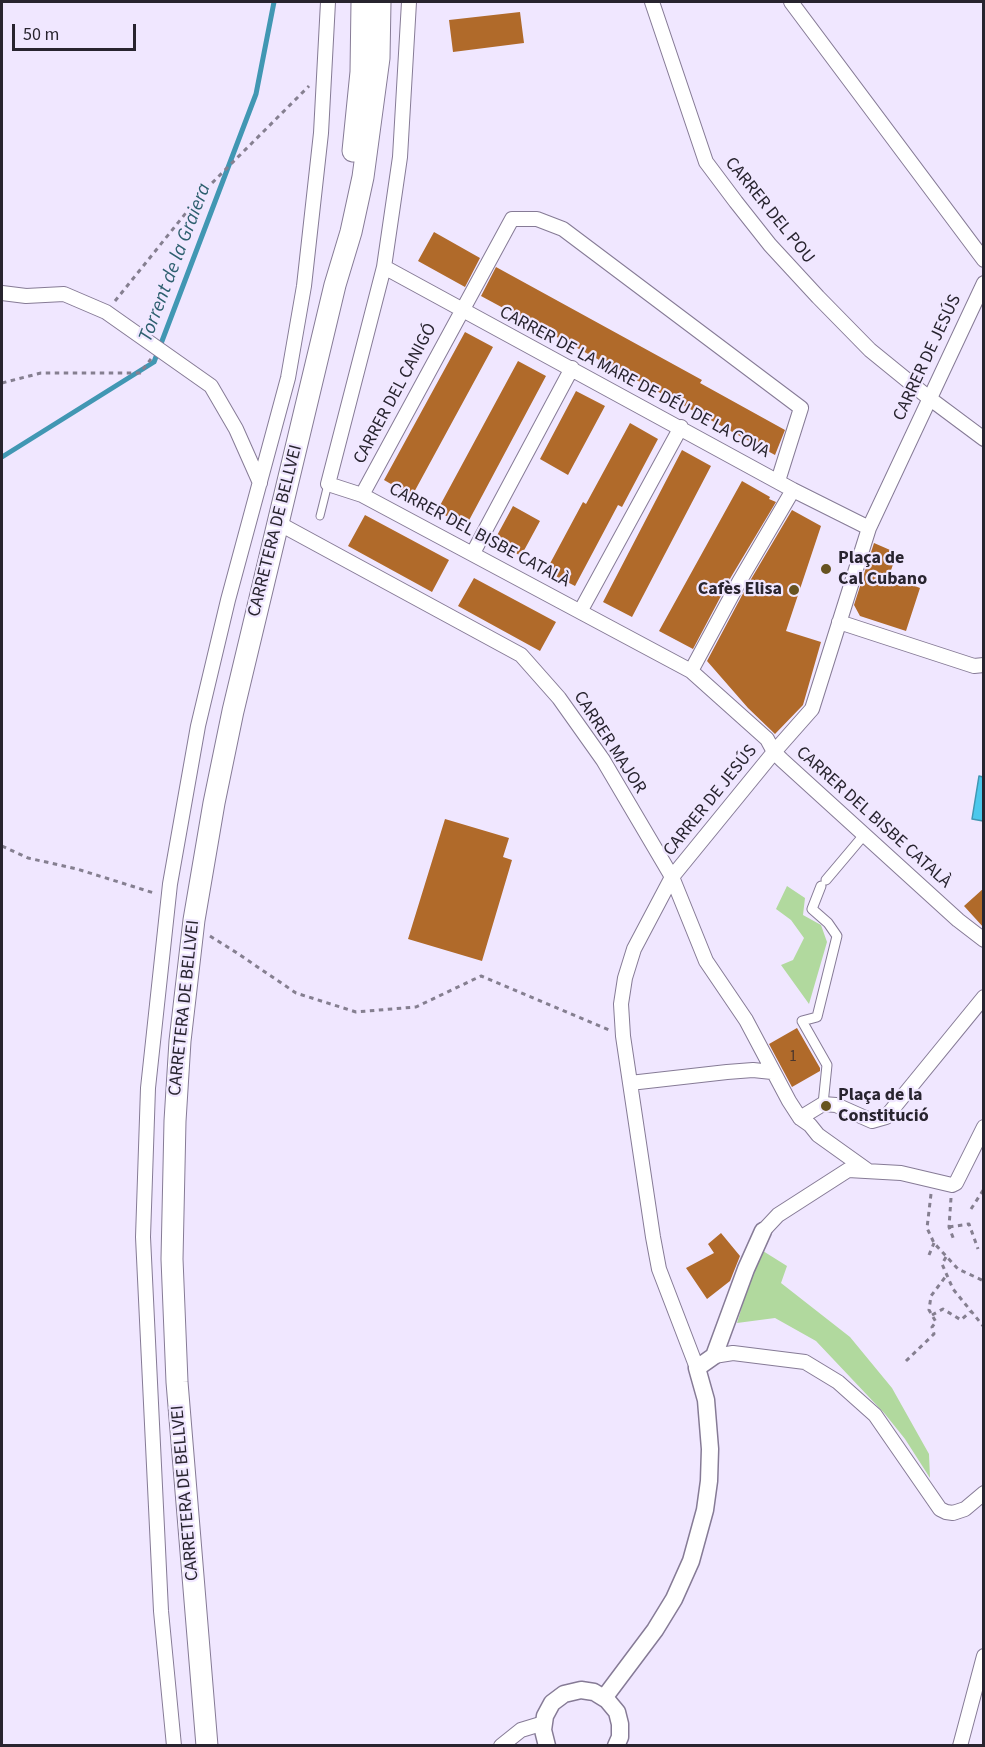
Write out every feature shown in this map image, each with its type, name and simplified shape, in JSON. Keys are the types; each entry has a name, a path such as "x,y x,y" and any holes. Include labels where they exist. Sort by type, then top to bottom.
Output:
{"main road":[{"name":"CARRETERA DE BELLVEI","path":"207,1746 177,1382 172,1259 175,1120 180,1041 193,926 230,722 334,285 351,174 359,90 371,3"},
{"name":"CARRETERA DE BELLVEI","path":"334,285 351,232 363,177 379,58 371,3"}],"street":[{"path":"174,1746 161,1611 143,1237 148,1088 168,898 198,726 228,600 288,378 304,286 321,133 328,2"},
{"path":"328,484 384,267 400,157 409,2"},
{"name":"CARRER DEL POU","path":"652,2 706,162 770,244 870,350 984,439"},
{"path":"791,2 984,260"},
{"name":"CARRER DEL CANIGÓ","path":"362,495 512,219 537,219 563,229 801,408 778,481"},
{"name":"CARRER DE LA MARE DE DÉU DE LA COVA","path":"384,267 793,490 869,528"},
{"name":"CARRER DE JESÚS","path":"697,1368 659,1269 623,1036 621,1004 625,978 634,949 672,877 812,709 869,528 984,283"},
{"path":"2,293 26,296 64,294 106,312 211,386 236,429 260,483"},
{"path":"473,553 572,368"},
{"path":"580,610 681,427"},
{"name":"CARRER DEL BISBE CATALÀ","path":"328,484 362,495 691,671 767,739 774,752 864,835 984,940"},
{"path":"691,671 793,490"},
{"name":"CARRER MAJOR","path":"278,523 521,655 559,698 603,760 672,877 706,961 746,1020 772,1072 800,1118"},
{"path":"839,622 974,666 984,665"},
{"path":"823,1104 827,1065 801,1021 817,1017 837,936 828,923 812,909 823,883 864,835"},
{"path":"867,1170 818,1135 800,1118 823,1104 836,1105 872,1121 886,1117 984,997"},
{"path":"630,1083 727,1072 753,1070 772,1072"},
{"path":"714,1356 746,1269 763,1231 778,1215 848,1170 901,1173 952,1185 960,1180 984,1127"},
{"path":"604,1698 656,1630 674,1599 691,1561 705,1510 710,1449 706,1400 697,1368 714,1356 733,1353 805,1362 838,1382 875,1415 940,1509 953,1513 965,1509 984,1493"},
{"path":"960,1746 984,1656"},
{"path":"547,1746 543,1730 545,1716 552,1703 564,1694 581,1690 594,1692 604,1698 617,1712 620,1737 616,1746"},
{"path":"501,1746 521,1730 544,1723"}],"lane":[{"path":"320,516 328,484"}],"path":[{"path":"106,312 202,193 323,72"},
{"path":"2,383 41,374 140,373 159,350"},
{"path":"2,846 28,858 109,878 168,898"},
{"path":"193,926 296,993 356,1012 416,1007 481,976 623,1036"},
{"path":"933,1180 927,1228 934,1243 958,1269 984,1281"},
{"path":"971,1209 984,1189"},
{"path":"951,1199 949,1227 954,1240"},
{"path":"949,1227 969,1224 978,1249"},
{"path":"929,1255 934,1243"},
{"path":"946,1257 942,1264 953,1289 984,1326"},
{"path":"906,1361 934,1334 932,1328 936,1322 929,1310 931,1296 946,1276"},
{"path":"932,1315 943,1309 961,1320 970,1312"}],"green space":[{"path":"787,886 805,898 803,915 821,925 827,942 809,1004 781,965 793,960 804,938 791,920 776,909"},
{"path":"763,1251 787,1266 781,1283 850,1337 892,1388 929,1454 930,1478 905,1439 885,1414 816,1341 775,1318 737,1323 754,1267"}],"water":[{"path":"979,776 983,777 983,821 972,819"}],"building":[{"path":"520,12 524,43 453,52 449,20"},
{"path":"434,232 480,258 465,287 418,261"},
{"path":"496,267 702,380 700,383 785,430 775,455 481,296"},
{"path":"465,332 493,347 412,496 384,480"},
{"path":"518,361 546,376 466,526 437,511"},
{"path":"576,391 605,406 568,475 540,459"},
{"path":"630,423 658,439 622,507 618,505 575,586 546,571 583,502 586,504"},
{"path":"682,450 711,466 632,617 603,602"},
{"path":"742,481 776,502 731,577 693,649 659,631"},
{"path":"513,506 540,521 521,556 494,541"},
{"path":"792,510 821,526 786,631 821,642 803,705 775,734 748,708 707,661 747,586"},
{"path":"365,515 449,560 432,592 348,546"},
{"path":"874,543 897,553 889,576 920,588 906,631 860,616 854,605"},
{"path":"474,578 556,622 540,651 458,606"},
{"path":"445,819 509,838 503,857 512,860 482,961 408,939"},
{"path":"984,888 984,928 964,906"},
{"path":"797,1028 820,1071 792,1087 769,1044"},
{"path":"721,1233 740,1256 730,1281 707,1299 686,1268 714,1253 708,1244"}],"waterway":[{"name":"Torrent de la Graiera","path":"2,457 154,362 256,94 274,2"}],"place":[{"name":"Plaça de Cal Cubano","path":"826,569"},
{"name":"Cafès Elisa","path":"794,590"},
{"name":"Plaça de la Constitució","path":"826,1106"}]}
